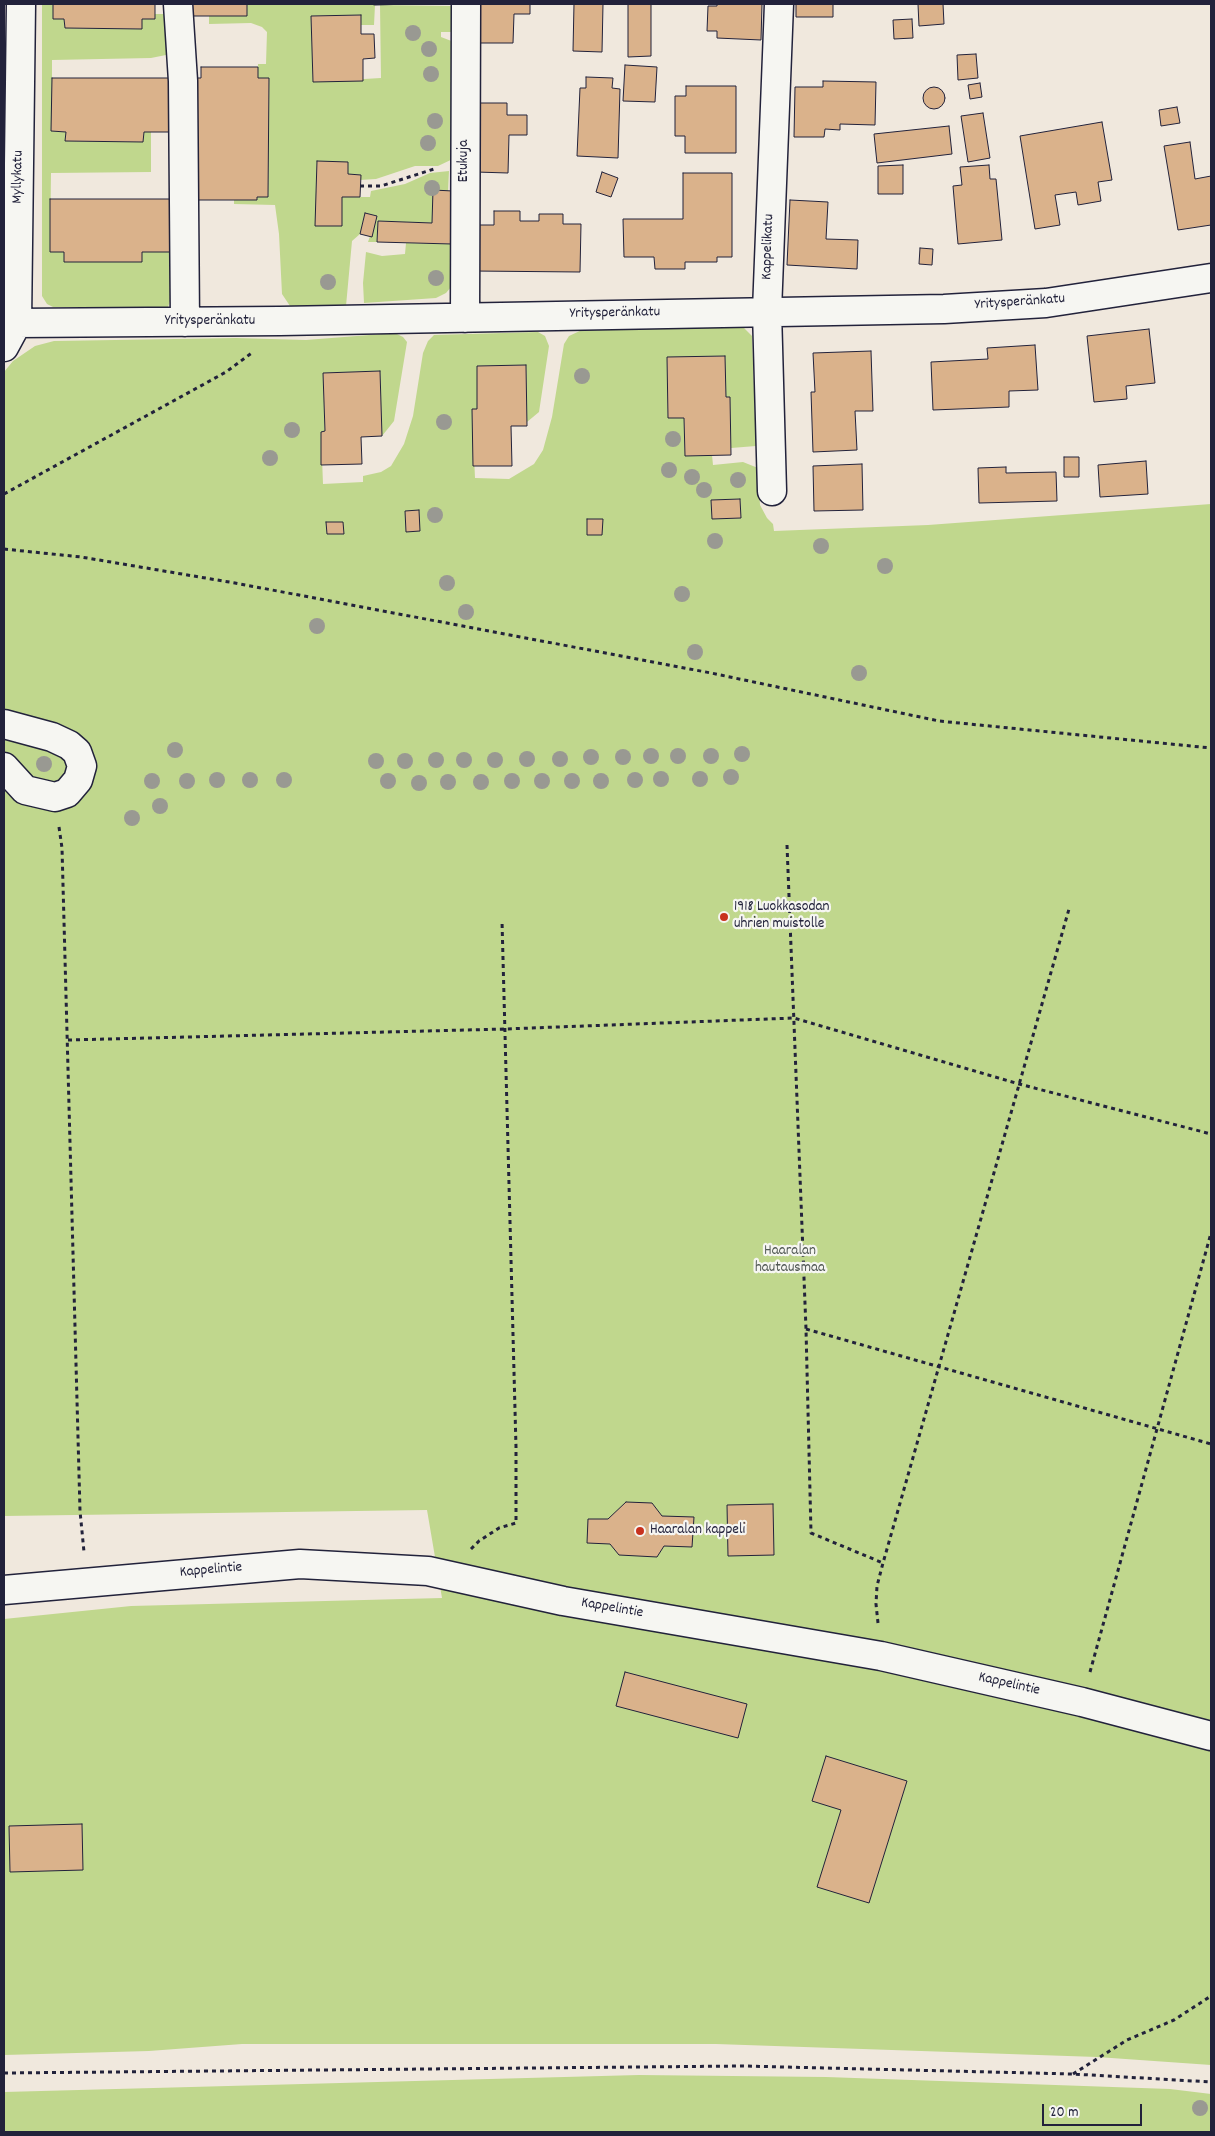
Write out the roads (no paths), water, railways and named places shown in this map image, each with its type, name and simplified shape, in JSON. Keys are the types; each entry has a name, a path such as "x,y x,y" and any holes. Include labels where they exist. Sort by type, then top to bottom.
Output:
{"street":[{"name":"Myllykatu","path":"4,347 17,323 21,4"},
{"path":"178,4 183,81 185,322"},
{"name":"Etukuja","path":"464,318 466,4"},
{"name":"Kappelikatu","path":"772,491 767,311 779,4"},
{"name":"Yritysperänkatu","path":"17,323 280,321 944,309 1046,303 1211,278"},
{"path":"4,724 52,737 69,744 77,752 82,766 78,780 67,792 55,797 25,790 4,767"},
{"name":"Kappelintie","path":"4,1590 300,1564 399,1568 451,1575 563,1601 881,1656 1082,1702 1211,1736"}],"place":[{"name":"1918 Luokkasodan uhrien muistolle","path":"724,917"},
{"name":"Haaralan kappeli","path":"640,1531"}],"park label":[{"name":"Haaralan hautausmaa","path":"790,1260"}]}
